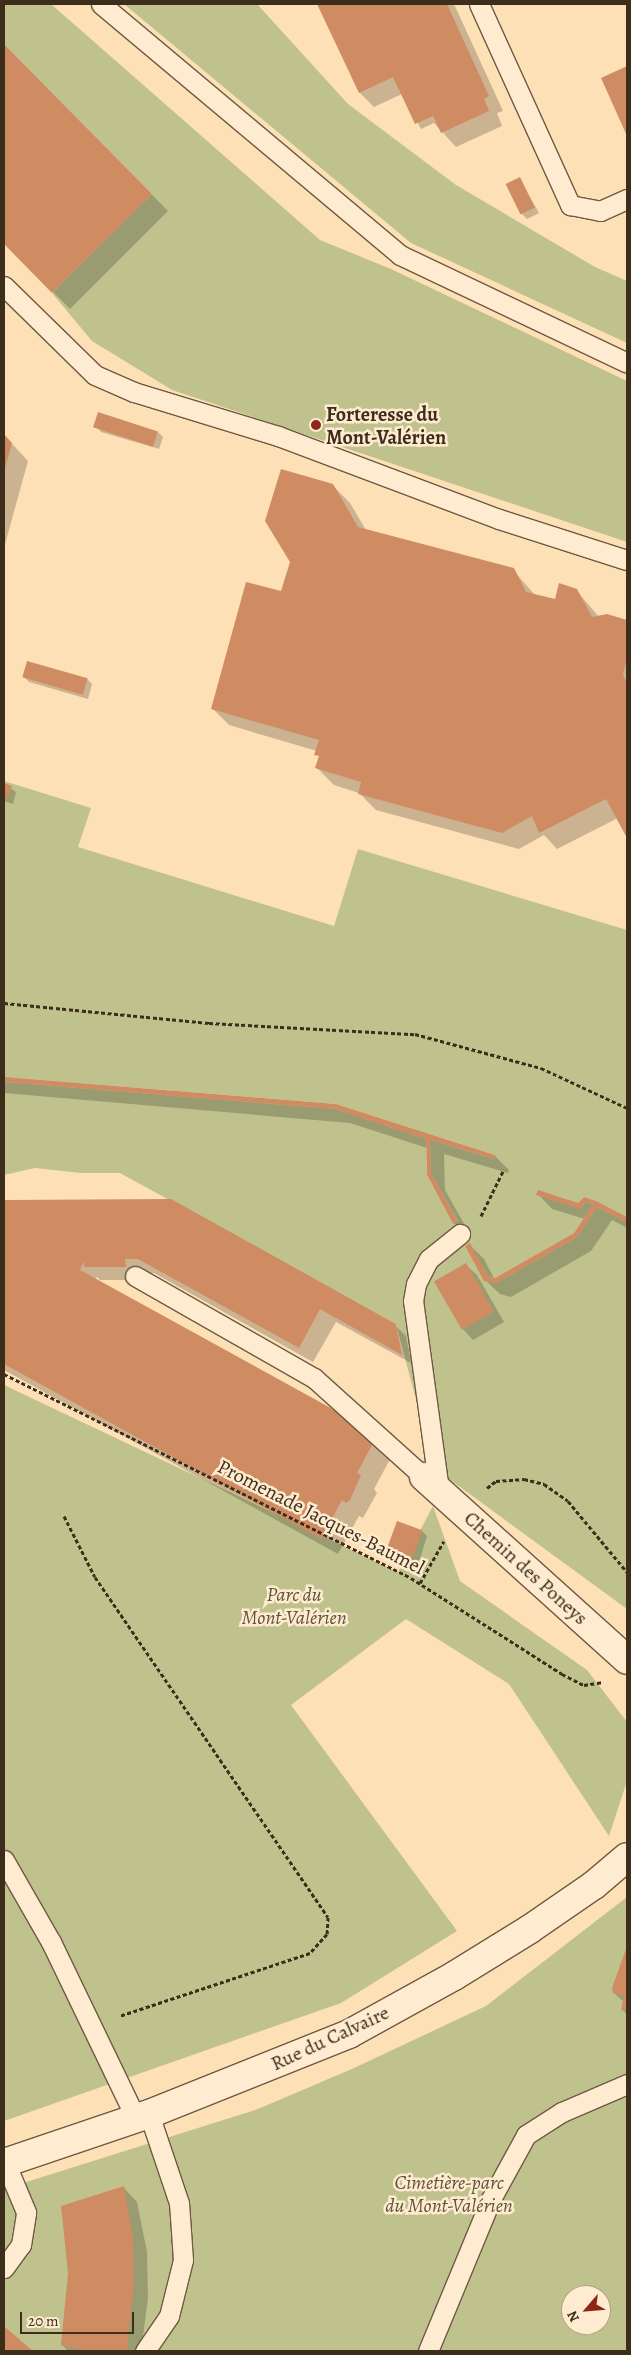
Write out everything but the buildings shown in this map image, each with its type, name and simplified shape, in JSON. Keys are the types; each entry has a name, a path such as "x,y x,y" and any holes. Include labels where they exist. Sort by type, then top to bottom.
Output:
{"street":[{"name":"Chemin des Poneys","path":"432,1483 619,1670"},
{"name":"Rue du Calvaire","path":"5,2163 142,2116 349,2034 454,1976 530,1929 594,1885 627,1857"}],"lane":[{"path":"101,4 400,255 627,363"},
{"path":"483,5 570,205 600,211 627,199"},
{"path":"4,286 95,375 134,392 278,436 499,519 627,560"},
{"path":"432,1483 413,1301 416,1284 429,1259 460,1234"},
{"path":"136,1276 314,1378 432,1483"},
{"path":"4,1860 50,1942 91,2026 142,2116 179,2203 183,2260 169,2316 145,2351"},
{"path":"428,2351 491,2199 526,2135 562,2112 627,2084"},
{"path":"4,2268 22,2245 26,2212 5,2163"}],"path":[{"path":"4,1003 208,1023 415,1034 541,1068 627,1108"},
{"path":"460,1234 482,1215 504,1169"},
{"name":"Promenade Jacques-Baumel","path":"4,1374 412,1578 562,1674 584,1685 619,1670"},
{"path":"64,1516 95,1577 328,1917 327,1934 310,1953 91,2026"}],"green space":[{"path":"4,4 51,4 320,240 391,269 627,381 627,542 172,390 92,341 52,293 152,194 4,44"},
{"path":"124,4 257,4 348,104 456,185 595,267 627,281 627,343 411,243"},
{"path":"4,781 91,808 78,847 334,926 358,849 627,930 627,1217 584,1197 578,1203 580,1209 585,1202 593,1204 574,1233 495,1278 488,1276 469,1244 465,1246 484,1280 497,1283 577,1237 597,1207 627,1222 627,1609 434,1468 396,1324 120,1173 81,1173 35,1168 4,1175 4,1082 335,1109 426,1139 427,1175 453,1224 458,1221 431,1174 430,1140 494,1159 495,1155 336,1104 4,1077"},
{"name":"Parc du Mont-Valérien","path":"4,1385 398,1572 433,1506 460,1581 587,1670 627,1722 627,1781 609,1836 509,1684 406,1619 291,1705 457,1931 341,2003 4,2121"},
{"name":"Cimetière-parc du Mont-Valérien","path":"627,1897 627,2351 4,2351 4,2189 258,2109 354,2068 486,2006"}],"place":[{"name":"Forteresse du Mont-Valérien","path":"316,425"}]}
